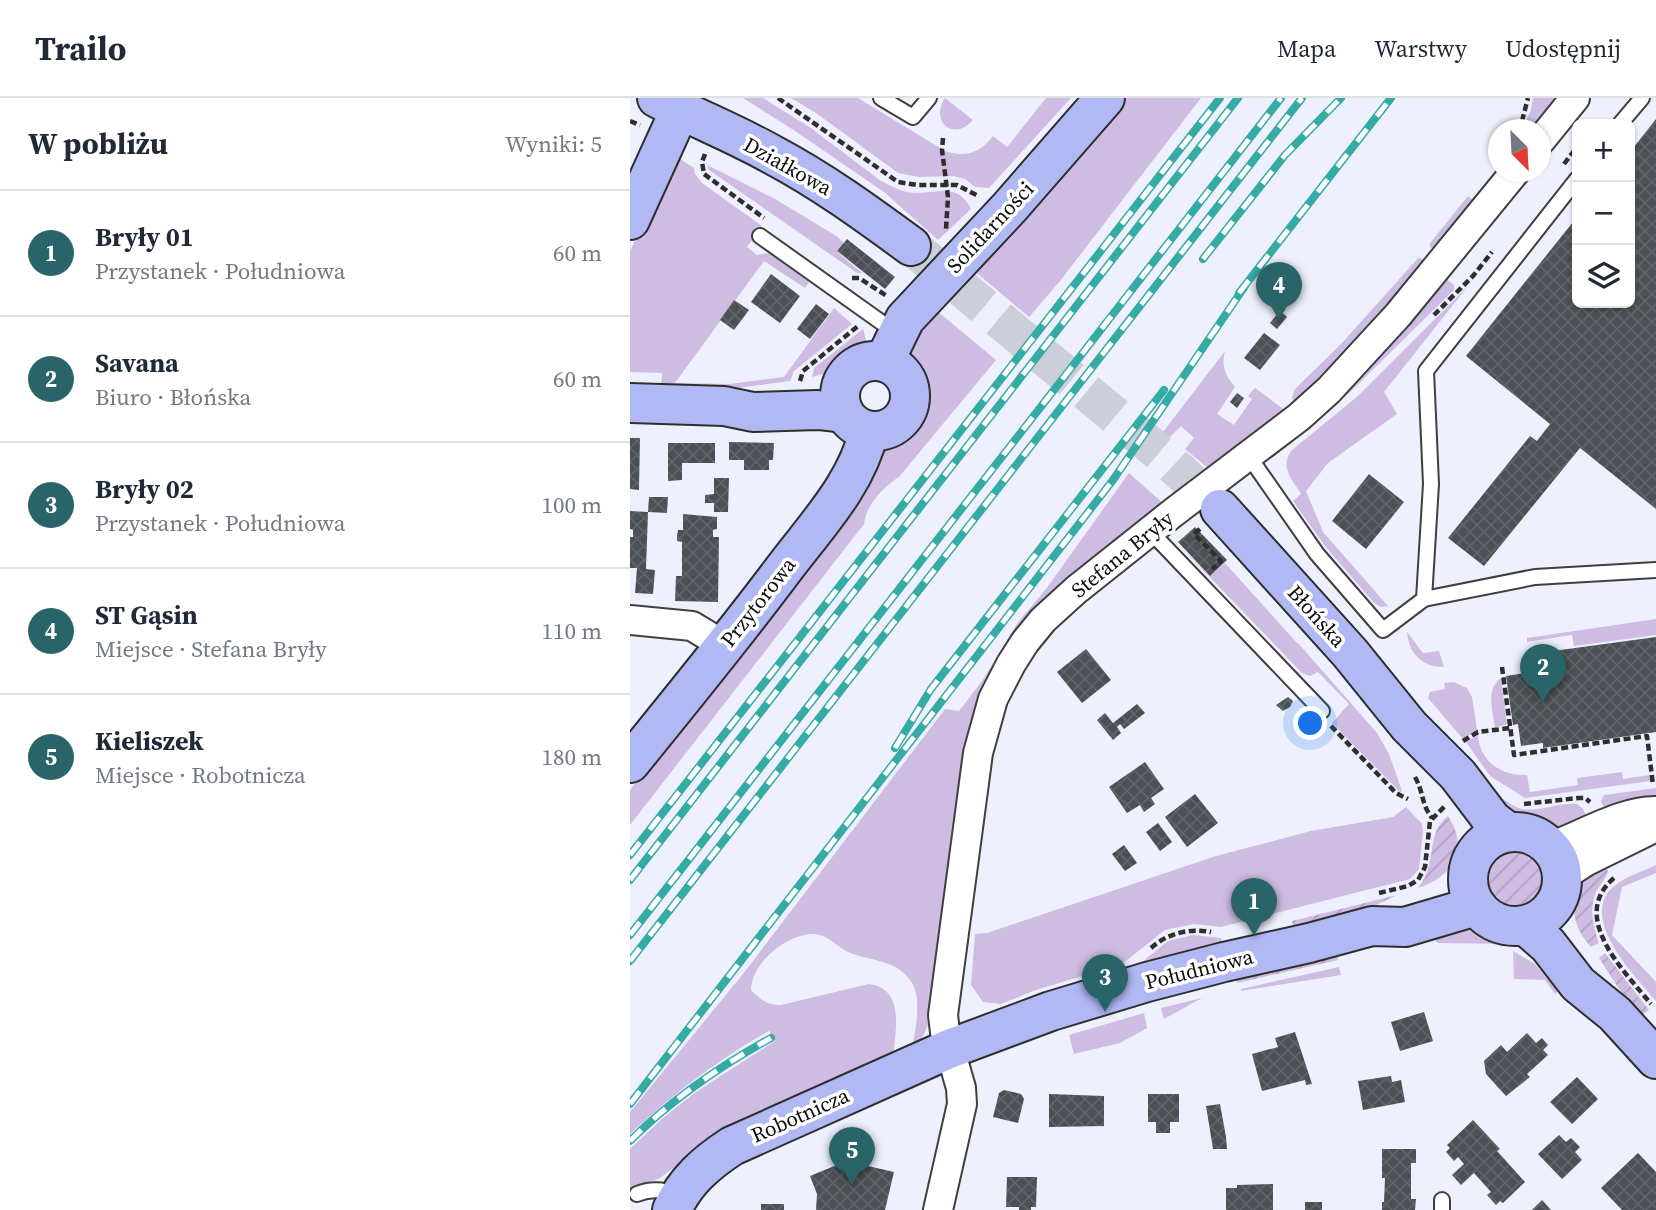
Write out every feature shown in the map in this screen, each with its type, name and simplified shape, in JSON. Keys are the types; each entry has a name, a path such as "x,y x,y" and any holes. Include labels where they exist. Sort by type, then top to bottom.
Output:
{"street":[{"name":"Solidarności","path":"881,339 1009,208 1105,98"},
{"path":"1548,119 1575,98"},
{"path":"630,220 669,104"},
{"name":"Działkowa","path":"669,104 770,153 848,199 912,246"},
{"name":"Stefana Bryły","path":"938,1210 962,1104 961,1088 944,1032 943,1016 978,753 993,699 1025,642 1043,620 1150,531 1299,417 1356,364 1507,182"},
{"path":"630,403 724,406 751,393 852,409 885,430 898,423 907,411 910,396 907,381 881,339 867,362 859,365 846,377 852,409"},
{"name":"Przytorowa","path":"630,763 725,646 839,496 862,457 852,409"},
{"name":"Błońska","path":"1207,521 1350,653 1409,726 1458,775 1492,820 1513,817"},
{"path":"630,620 692,626 725,646"},
{"name":"Błońska","path":"1409,726 1419,754 1466,831 1473,878"},
{"path":"1615,1014 1599,972 1565,925 1557,874 1530,835 1513,817 1485,843 1473,878 1487,918 1501,925 1526,926 1545,916 1557,874 1573,839 1647,811 1655,798"},
{"path":"1557,874 1656,827"},
{"name":"Południowa","path":"950,1049 1029,1018 1110,992 1372,926 1396,904 1473,878"},
{"path":"1526,926 1548,944 1578,984 1615,1014 1656,1059"},
{"name":"Robotnicza","path":"675,1202 702,1167 732,1146 950,1049"}],"lane":[{"path":"881,98 913,117 929,98"},
{"path":"1624,119 1642,98"},
{"path":"1424,599 1431,484 1426,371 1574,182"},
{"path":"760,236 881,339"},
{"path":"1248,455 1317,554 1383,630 1424,599 1535,578 1656,570"},
{"path":"1150,531 1322,711"},
{"path":"637,1194 660,1189 675,1202"}],"path":[{"path":"778,98 898,182 917,186 957,185 981,197"},
{"path":"1526,119 1528,98"},
{"path":"943,138 947,184 946,229 950,239"},
{"path":"851,278 859,278 884,296 891,294"},
{"path":"800,380 803,371 881,339"},
{"path":"1207,521 1221,561 1212,569"},
{"path":"1502,667 1514,755 1647,736 1655,798"},
{"path":"1322,711 1325,719 1396,793 1408,799"},
{"path":"1471,736 1478,732 1510,728"},
{"path":"1460,743 1466,750"},
{"path":"1513,817 1529,805 1585,798 1593,807"},
{"path":"1424,808 1432,818"},
{"path":"1408,886 1418,880 1424,871 1432,818 1442,808"},
{"path":"1622,873 1607,884 1599,898 1599,926 1614,958 1655,1009"}],"shaded area":[{"path":"743,98 763,98 811,128 881,181 897,189 917,193 951,192 958,194 971,209 938,240 884,192"},
{"path":"791,98 858,98 945,151 966,154 983,146 993,136 1007,147 1046,98 1071,98 989,188 975,187 965,179 953,176 919,177 898,173"},
{"path":"945,98 973,120 958,129 946,126 940,115"},
{"path":"1123,98 1201,98 1060,281 1029,317 972,269"},
{"path":"1533,98 1561,98 1544,119 1527,119"},
{"path":"674,155 694,168 702,183 762,226 747,247 757,255 769,253 809,282 805,288 764,261 675,383 730,384 784,377 834,308 852,324 794,371 790,381 706,392 661,391 662,373 630,372 630,251"},
{"path":"707,165 775,199 838,237 844,243 837,252 884,291 862,273 857,273 709,170"},
{"path":"1468,196 1476,203 1436,252 1430,247 1430,243"},
{"path":"1419,257 1427,263 1385,315 1295,405 1292,397 1295,389 1342,343"},
{"path":"1444,277 1454,285 1454,290 1348,394 1312,423"},
{"path":"1468,286 1384,392 1397,414 1328,463 1306,491 1323,532 1388,606 1381,607 1374,603 1325,546 1293,501 1301,494 1288,473 1288,456 1358,396"},
{"path":"936,310 996,360 899,477 876,497 864,524 630,825 630,790 744,647 875,469 887,445 910,425 917,415 922,399 913,362 912,345"},
{"path":"863,329 867,344 865,349 834,371 812,377 814,368"},
{"path":"1225,351 1225,370 1235,387 1217,414 1234,425 1252,399 1248,396 1255,388 1286,411 1209,469 1185,449 1194,438 1181,426 1170,437 1163,432"},
{"path":"1129,473 1165,505 1053,592 1027,619 984,685 969,729 963,760 930,1020 912,1052 917,999 912,983 906,975 891,965 846,951 823,936 813,934 792,939 764,960 757,970 751,990 765,1001 781,1005 869,984 881,988 889,994 896,1013 893,1059 689,1156 660,1178 630,1189 630,1149 696,1092 775,1041 769,1031 731,1054 680,1091 630,1134 630,1112 743,974 945,709 959,711 982,681 1019,621 1046,589"},
{"path":"1175,541 1210,576 1225,563 1298,643 1377,733 1389,754 1402,791 1400,792 1332,723 1349,704 1318,672 1310,676 1302,673"},
{"path":"1656,619 1656,635 1574,646 1572,635 1527,642 1527,638"},
{"path":"1407,632 1423,653 1439,651 1444,667 1429,665 1418,658 1408,640"},
{"path":"1501,678 1507,724 1495,728 1492,694"},
{"path":"1454,682 1467,688 1472,697 1477,730 1463,739 1428,698 1430,692 1445,689 1444,683"},
{"path":"1478,735 1487,759 1500,770 1527,775 1530,792 1578,785 1577,778 1622,772 1623,779 1650,775 1651,781 1525,798 1490,776 1466,742"},
{"path":"1656,788 1656,799 1608,816 1601,801 1604,795"},
{"path":"1482,791 1493,793 1522,809 1577,804 1583,809 1590,824 1554,833 1523,821"},
{"path":"1406,807 1422,824 1423,832 1419,869 1410,879 1221,927 1194,924 1165,930 1122,964 1036,990 1001,1004 983,1002 971,985 975,934 987,933 1216,856 1311,831 1393,817"},
{"path":"1448,816 1458,840 1454,860 1441,877 1418,888 1428,869 1436,831"},
{"path":"1515,850 1531,855 1539,863 1544,879 1539,895 1531,903 1515,908 1499,903 1491,895 1486,879 1491,863 1499,855"},
{"path":"1605,861 1608,872 1596,892 1592,911 1599,943 1591,947 1580,932 1574,914 1575,896 1583,879"},
{"path":"1656,865 1656,873 1622,887 1612,935 1656,982 1656,1001 1614,948 1602,916 1604,901 1616,884"},
{"path":"1397,895 1351,917 1295,933 1292,921"},
{"path":"1471,921 1496,933 1519,938 1523,947 1514,944 1438,943 1430,926"},
{"path":"1193,935 1221,938 1223,949 1136,967 1168,941"},
{"path":"1513,951 1535,964 1558,991 1555,994 1545,980 1514,979"},
{"path":"1337,953 1338,960 1237,983 1235,977"},
{"path":"1605,953 1649,1010 1638,1018 1599,958"},
{"path":"1339,967 1341,975 1241,991 1241,989"},
{"path":"1226,992 1202,998 1164,1019 1161,1008"},
{"path":"1144,1013 1147,1028 1120,1043 1074,1054 1069,1035"},
{"path":"936,1075 939,1077 799,1139 797,1134"}],"building":[{"path":"1656,119 1656,509 1580,448 1484,566 1448,538 1530,436 1537,441 1550,424 1466,356 1572,223 1572,308 1635,308 1635,146"},
{"path":"847,239 895,277 885,289 837,251"},
{"path":"771,274 800,296 780,323 751,302"},
{"path":"734,300 749,310 734,330 720,320"},
{"path":"816,304 829,314 810,339 797,329"},
{"path":"1280,311 1287,317 1277,329 1270,323"},
{"path":"1264,333 1280,345 1260,370 1244,358"},
{"path":"1237,393 1244,398 1237,408 1230,402"},
{"path":"630,438 640,438 639,490 630,489"},
{"path":"729,442 774,443 773,460 769,460 769,470 744,470 744,460 729,460"},
{"path":"668,443 715,443 715,463 682,463 682,480 668,481"},
{"path":"1369,474 1404,502 1366,549 1332,521"},
{"path":"714,478 729,478 728,512 714,512 714,503 705,503 705,495 714,494"},
{"path":"649,497 668,497 667,513 648,512"},
{"path":"630,511 648,512 646,569 655,570 653,594 635,593 637,568 630,568 630,537 633,537 633,530 630,529"},
{"path":"683,514 717,517 717,529 713,530 713,537 719,537 718,602 675,601 676,576 682,576 682,542 677,541 677,536 678,530 683,530"},
{"path":"1195,527 1227,560 1210,576 1178,542"},
{"path":"1656,637 1656,732 1543,748 1543,743 1521,746 1518,724 1513,725 1506,676 1533,672 1531,654"},
{"path":"1086,649 1111,680 1082,703 1057,672"},
{"path":"1288,697 1293,701 1290,707 1283,711 1276,705"},
{"path":"1137,704 1145,713 1124,729 1120,724 1117,727 1121,733 1113,740 1097,720 1105,713 1113,723"},
{"path":"1145,762 1164,789 1151,798 1155,804 1144,812 1140,805 1127,813 1109,787"},
{"path":"1195,794 1218,823 1187,847 1165,817"},
{"path":"1158,823 1172,842 1160,851 1146,832"},
{"path":"1124,845 1137,863 1125,871 1112,854"},
{"path":"1424,1012 1433,1041 1400,1051 1391,1022"},
{"path":"1295,1032 1312,1084 1306,1085 1305,1080 1262,1091 1252,1054 1278,1047 1275,1038"},
{"path":"1527,1033 1536,1043 1542,1038 1548,1045 1543,1050 1548,1055 1527,1074 1530,1077 1506,1096 1486,1074 1484,1061 1501,1045 1507,1052"},
{"path":"1391,1076 1392,1082 1401,1080 1405,1102 1363,1110 1358,1081"},
{"path":"1577,1077 1598,1099 1572,1124 1550,1102"},
{"path":"1004,1090 1021,1094 1024,1099 1018,1123 993,1117 999,1093"},
{"path":"1049,1094 1104,1096 1104,1126 1049,1127"},
{"path":"1148,1094 1179,1094 1179,1122 1170,1122 1170,1133 1156,1133 1156,1122 1148,1122"},
{"path":"1220,1104 1227,1149 1213,1149 1206,1106"},
{"path":"1473,1120 1525,1182 1503,1203 1500,1201 1496,1205 1487,1195 1491,1192 1474,1173 1461,1185 1452,1175 1464,1164 1458,1157 1454,1161 1446,1152 1450,1148 1447,1145"},
{"path":"1559,1135 1566,1142 1571,1138 1580,1147 1575,1152 1582,1160 1562,1179 1538,1154"},
{"path":"1382,1149 1416,1149 1416,1163 1411,1163 1411,1199 1416,1199 1415,1210 1382,1210 1385,1178 1382,1178"},
{"path":"1638,1153 1656,1172 1656,1210 1622,1210 1601,1188"},
{"path":"864,1159 868,1166 894,1172 885,1210 816,1210 817,1194 810,1176 844,1162 847,1164"},
{"path":"1007,1177 1037,1177 1036,1207 1019,1210 1019,1207 1006,1207"},
{"path":"1273,1184 1273,1210 1226,1210 1226,1188"},
{"path":"1542,1200 1551,1210 1532,1210"},
{"path":"1305,1202 1322,1202 1322,1210 1305,1210"},
{"path":"761,1204 784,1204 784,1210 761,1210"}],"tunnel":[{"path":"911,246 1161,454 1220,509"}],"railway":[{"path":"630,855 1220,98"},
{"path":"630,880 1238,98"},
{"path":"630,935 1281,98"},
{"path":"630,961 1302,98"},
{"path":"1203,259 1285,155 1341,98"},
{"path":"1239,293 1391,98"},
{"path":"630,1104 1113,480 1245,286"},
{"path":"895,748 931,689 1164,390"},
{"path":"630,1141 697,1085 771,1038"}],"place":[{"name":"ST Gąsin","path":"1279,320"},
{"name":"Savana","path":"1543,702"},
{"name":"Bryły 01","path":"1254,936"},
{"name":"Bryły 02","path":"1105,1012"},
{"name":"Kieliszek","path":"852,1185"}]}
